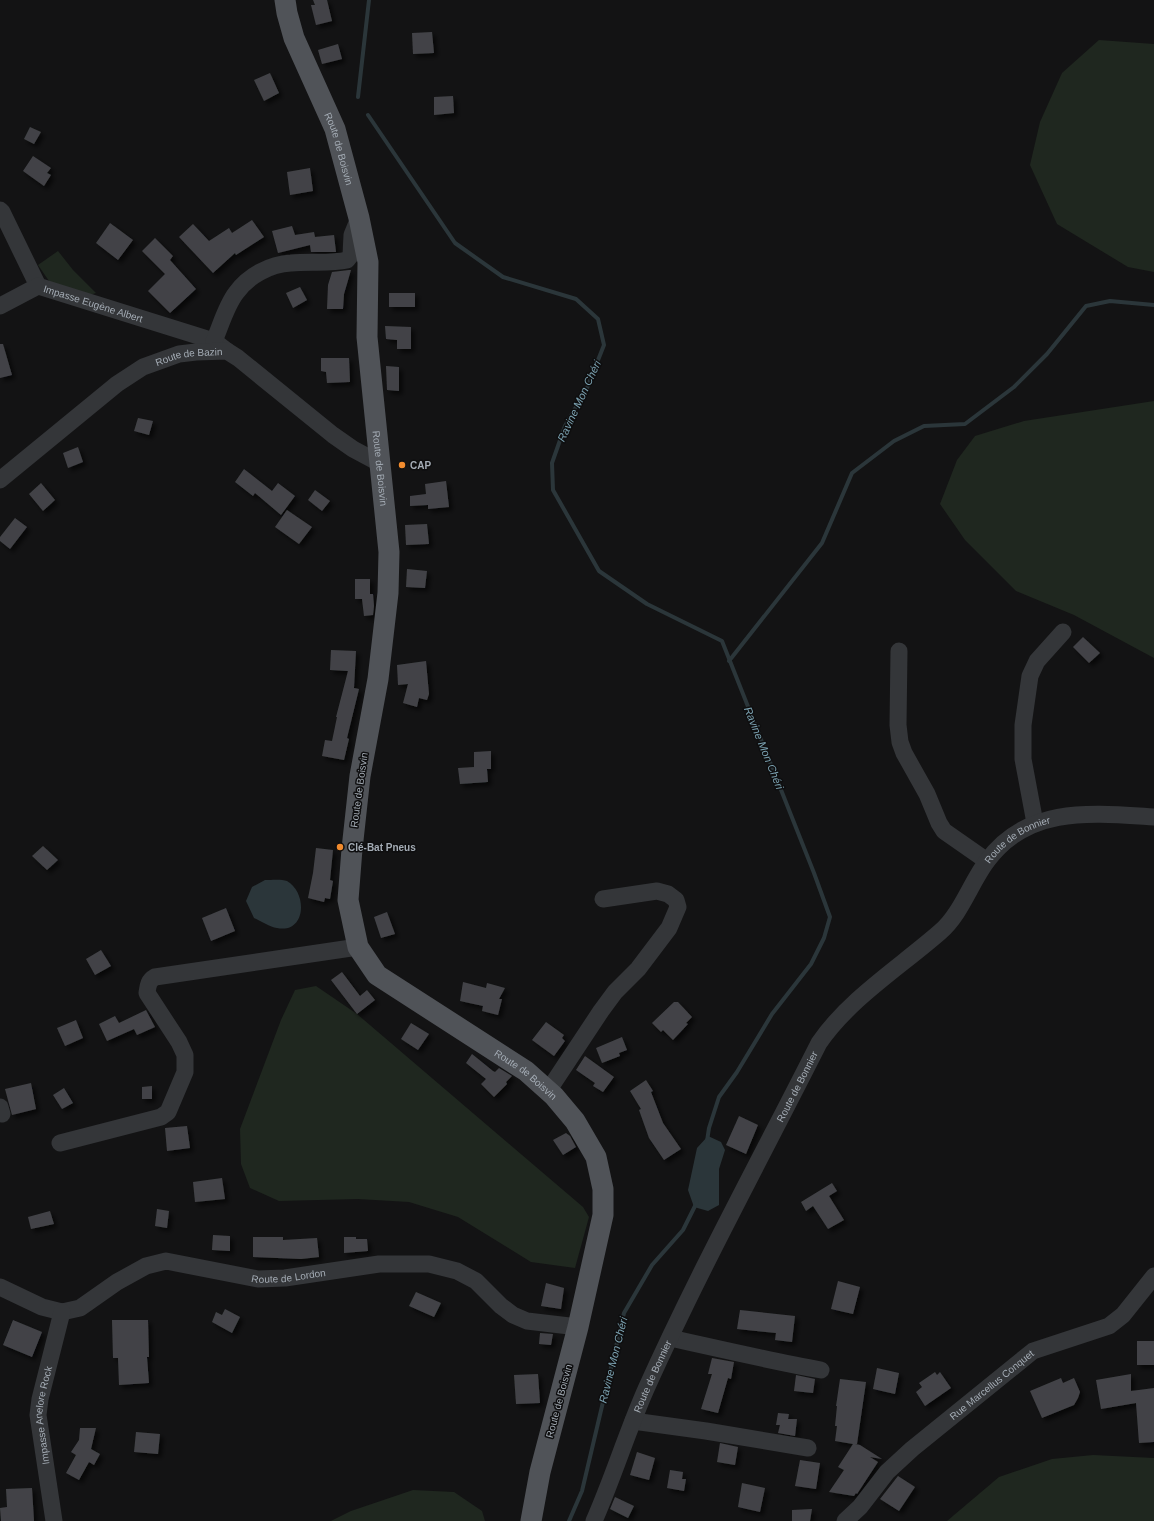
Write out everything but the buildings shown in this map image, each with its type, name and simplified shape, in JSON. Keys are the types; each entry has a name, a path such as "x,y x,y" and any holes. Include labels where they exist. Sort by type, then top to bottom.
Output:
{"main road":[{"name":"Route de Boisvin","path":"285,0 287,14 294,38 335,128 359,218 368,262 367,337 389,552 388,593 378,679 360,776 352,849 348,900 358,947 377,975 526,1071 548,1091 575,1121 596,1157 603,1189 603,1215 578,1327 540,1472 531,1521"}],"street":[{"name":"Impasse Eugène Albert","path":"0,210 38,286 221,346"},
{"path":"221,346 232,299 245,282 262,271 274,266 290,263 347,260 351,255 352,235 359,218"},
{"path":"0,306 38,286"},
{"name":"Route de Bazin","path":"0,480 117,384 143,367 179,354 196,352 221,346 353,450 381,464"},
{"path":"1035,823 1023,759 1023,725 1030,676 1037,661 1063,632"},
{"path":"899,652 898,725 900,742 904,753 927,794 939,823 944,831 987,861"},
{"name":"Route de Bonnier","path":"598,1520 633,1420 670,1338 819,1043 829,1030 847,1010 947,925 987,861 1011,837 1035,823 1056,817 1098,814 1154,817"},
{"path":"548,1091 615,992 638,969 669,928 678,907 676,900 668,894 657,891 603,899"},
{"path":"60,1143 161,1117 168,1112 185,1072 184,1055 179,1042 147,993 150,980 155,977 358,947"},
{"name":"Route de Lordon","path":"0,1287 42,1307 62,1312 80,1308 117,1282 146,1266 166,1261 258,1279 285,1278 379,1264 429,1264 457,1271 476,1281 501,1306 513,1315 527,1321 578,1327"},
{"name":"Rue Marcellus Conquet","path":"845,1521 860,1507 887,1472 912,1449 1033,1352 1109,1326 1123,1315 1154,1276"},
{"name":"Impasse Anelore Rock","path":"54,1521 38,1415 40,1399 62,1312"},
{"path":"670,1338 774,1362 821,1370"},
{"path":"633,1420 808,1448"}],"shaded area":[{"path":"1099,40 1154,44 1154,272 1128,267 1057,224 1030,165 1040,122 1062,73"},
{"path":"58,251 73,270 96,293 80,298 49,281 38,265"},
{"path":"1154,401 1154,658 1074,615 1016,591 965,540 940,504 957,460 975,436 1024,421"},
{"path":"265,880 285,880 294,887 301,903 301,911 294,925 287,928 277,928 254,918 246,901 252,887"},
{"path":"316,986 357,1014 583,1207 589,1217 575,1268 531,1262 458,1217 409,1202 358,1199 279,1201 250,1188 241,1164 240,1129 281,1020 295,990"},
{"path":"708,1136 721,1142 725,1150 719,1169 719,1205 708,1211 694,1207 688,1190 697,1148"},
{"path":"1093,1455 1154,1458 1154,1521 947,1521 999,1477 1052,1459"},
{"path":"413,1490 454,1492 482,1511 485,1521 331,1521 351,1511"}],"waterway":[{"name":"Ravine Mon Chéri","path":"358,97 369,0"},
{"name":"Ravine Mon Chéri","path":"368,115 455,243 503,277 576,299 598,319 604,345 587,388 565,426 552,463 553,490 599,571 647,604 722,641 830,917 824,938 811,964 772,1014 737,1072 719,1097 709,1128 707,1141"},
{"path":"729,661 822,543 852,473 894,441 924,426 965,424 1014,387 1047,354 1086,306 1110,301 1154,305"},
{"name":"Ravine Mon Chéri","path":"569,1521 582,1491 624,1313 652,1265 683,1230 697,1202"}],"place":[{"name":"CAP","path":"402,465"},
{"name":"Clé-Bat Pneus","path":"340,847"}]}
